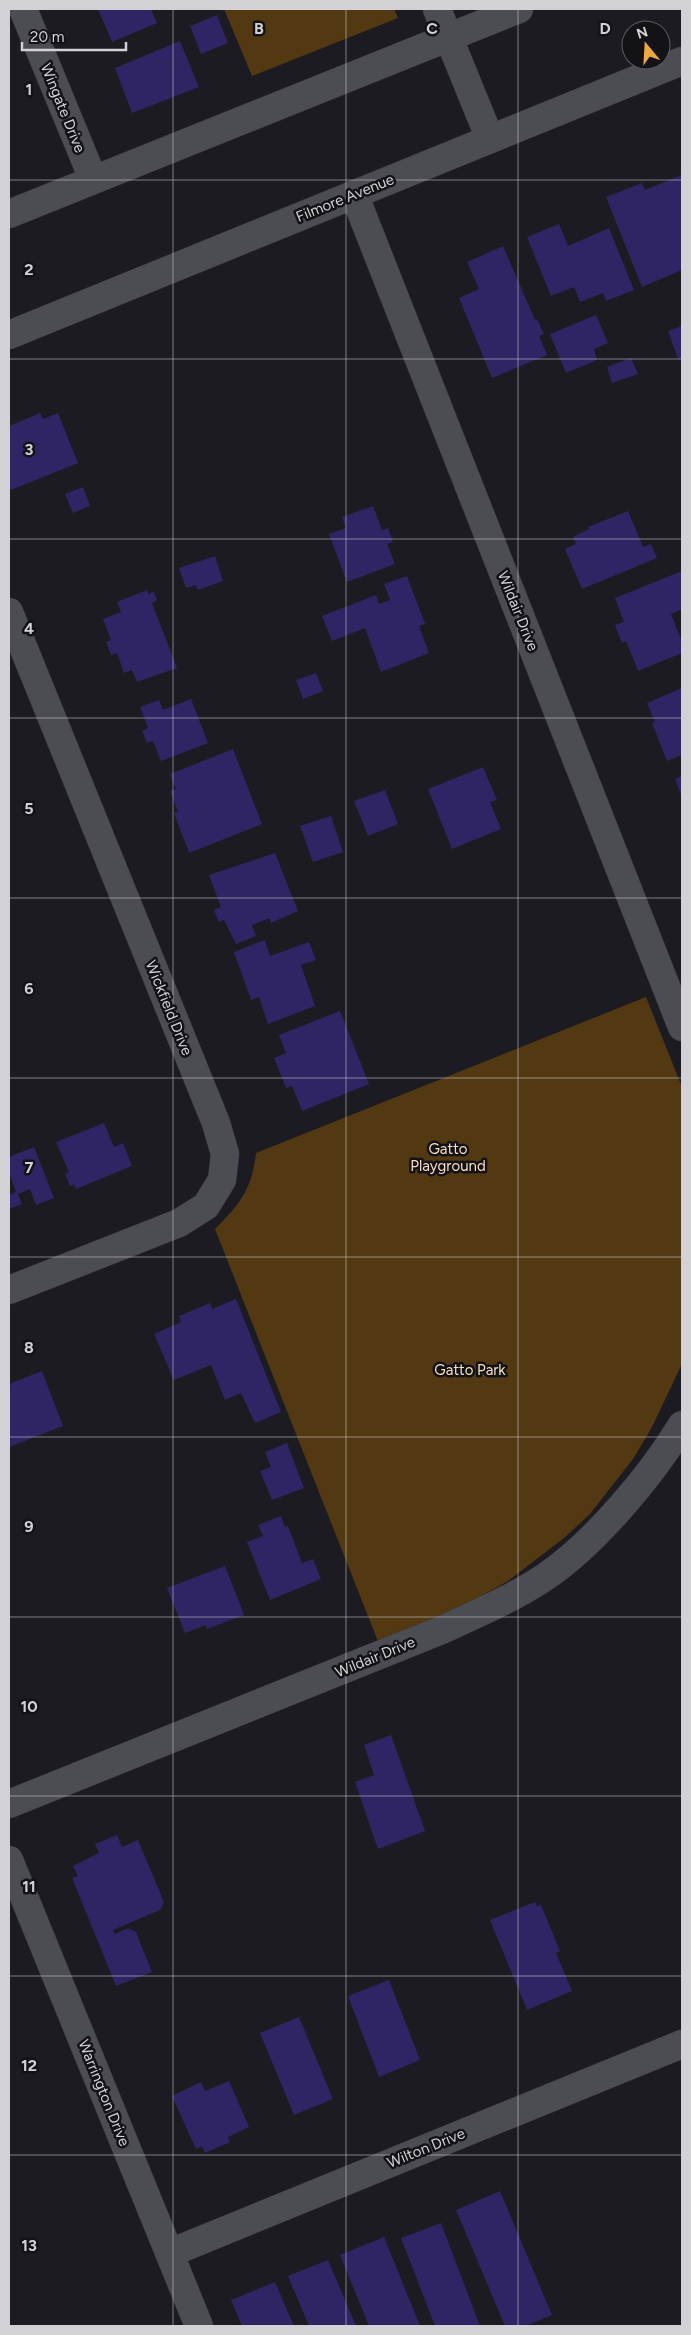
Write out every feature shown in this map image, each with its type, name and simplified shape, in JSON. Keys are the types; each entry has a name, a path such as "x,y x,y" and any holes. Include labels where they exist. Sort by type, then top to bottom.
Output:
{"street":[{"name":"Wingate Drive","path":"23,9 93,179"},
{"path":"437,9 490,139"},
{"path":"9,214 519,9"},
{"name":"Filmore Avenue","path":"9,335 682,61"},
{"name":"Wildair Drive","path":"354,194 682,1027"},
{"name":"Wickfield Drive","path":"9,612 212,1114 225,1154 222,1180 206,1206 179,1223 9,1290"},
{"name":"Wildair Drive","path":"9,1804 444,1629 495,1605 546,1576 587,1541 659,1462 682,1425"},
{"name":"Warrington Drive","path":"9,1860 199,2326"},
{"name":"Wilton Drive","path":"170,2253 682,2044"}],"green space":[{"path":"224,9 394,9 398,18 252,76"},
{"name":"Gatto Park","path":"646,997 682,1087 681,1366 651,1429 633,1459 590,1514 564,1538 508,1581 478,1598 379,1644 215,1229 238,1203 248,1186 256,1153"}],"building":[{"path":"98,9 151,9 157,23 112,42"},
{"path":"217,15 228,43 201,54 190,26"},
{"path":"180,41 199,87 132,113 115,68"},
{"path":"682,175 682,270 642,287 606,197 642,183 645,190"},
{"path":"559,224 568,246 609,228 634,290 606,301 603,293 580,302 574,287 551,296 527,237"},
{"path":"503,246 535,320 537,319 544,334 539,336 547,355 492,378 459,298 479,289 467,262"},
{"path":"596,315 608,343 594,349 597,360 566,373 550,334"},
{"path":"682,326 682,358 678,359 668,331"},
{"path":"631,358 638,374 612,383 607,367"},
{"path":"40,413 43,419 58,413 78,463 11,490 9,484 9,426"},
{"path":"83,487 90,506 73,513 65,494"},
{"path":"373,506 382,530 388,528 393,542 387,544 395,564 347,582 329,534 346,528 342,517"},
{"path":"628,511 643,547 651,544 657,558 582,589 565,549 576,544 573,537 589,529 588,527"},
{"path":"215,556 223,581 198,590 196,585 186,588 179,568"},
{"path":"682,571 682,609 671,614 682,642 682,653 638,671 626,641 622,643 615,625 624,622 615,598"},
{"path":"407,576 425,624 419,626 429,653 381,672 365,628 332,641 322,616 376,595 379,604 390,600 384,584"},
{"path":"147,590 148,594 154,592 157,600 152,603 177,668 137,682 132,670 124,673 117,653 111,655 106,642 111,640 103,619 121,612 117,602"},
{"path":"316,673 323,691 303,699 296,680"},
{"path":"682,688 682,755 667,761 652,723 655,722 647,703"},
{"path":"191,699 208,743 161,761 153,741 147,743 142,731 148,728 140,707 159,700 163,710"},
{"path":"233,749 262,824 189,853 174,813 178,812 170,791 176,789 170,774"},
{"path":"483,767 497,800 490,802 501,829 452,849 428,789"},
{"path":"682,776 682,797 675,779"},
{"path":"385,790 398,824 368,836 354,801"},
{"path":"331,816 343,852 313,862 300,826"},
{"path":"275,853 298,911 271,923 269,918 252,925 256,936 236,944 224,920 219,922 214,910 221,907 209,875"},
{"path":"265,940 270,956 309,942 316,960 301,965 315,1006 268,1024 259,997 251,1000 234,952"},
{"path":"340,1011 369,1084 302,1111 292,1086 286,1088 274,1058 286,1053 279,1035"},
{"path":"104,1123 114,1147 123,1143 132,1166 76,1189 74,1185 70,1186 65,1174 69,1172 56,1142"},
{"path":"34,1147 54,1198 36,1205 30,1189 18,1194 22,1204 9,1209 9,1195 16,1192 9,1173 9,1157"},
{"path":"236,1299 281,1412 255,1423 241,1393 225,1400 211,1365 174,1380 154,1334 181,1322 179,1316 210,1303 212,1309"},
{"path":"42,1371 63,1426 9,1447 9,1391 11,1390 9,1384"},
{"path":"287,1443 304,1488 272,1500 260,1471 271,1467 265,1452"},
{"path":"281,1516 285,1527 288,1526 302,1563 313,1559 321,1579 270,1600 247,1542 263,1536 258,1525"},
{"path":"225,1566 244,1615 207,1629 206,1625 185,1633 167,1588"},
{"path":"391,1735 425,1831 378,1849 355,1782 374,1775 364,1745"},
{"path":"117,1835 122,1847 138,1840 164,1902 160,1910 113,1930 115,1934 128,1928 136,1932 152,1972 116,1986 72,1878 78,1876 73,1866 99,1853 95,1844"},
{"path":"535,1902 537,1906 541,1905 560,1951 556,1953 572,1991 527,2010 490,1920"},
{"path":"389,1980 420,2060 379,2077 348,1996"},
{"path":"299,2017 333,2099 294,2115 260,2033"},
{"path":"229,2081 249,2127 228,2137 230,2142 205,2153 202,2146 196,2149 172,2096 201,2082 205,2091"},
{"path":"500,2191 552,2315 525,2326 505,2326 456,2210"},
{"path":"441,2223 480,2326 435,2326 401,2238"},
{"path":"384,2237 420,2326 369,2326 340,2255"},
{"path":"328,2260 356,2326 309,2326 288,2276"},
{"path":"275,2282 294,2326 242,2326 231,2300"}],"park label":[{"name":"Gatto Playground","path":"448,1158"}]}
